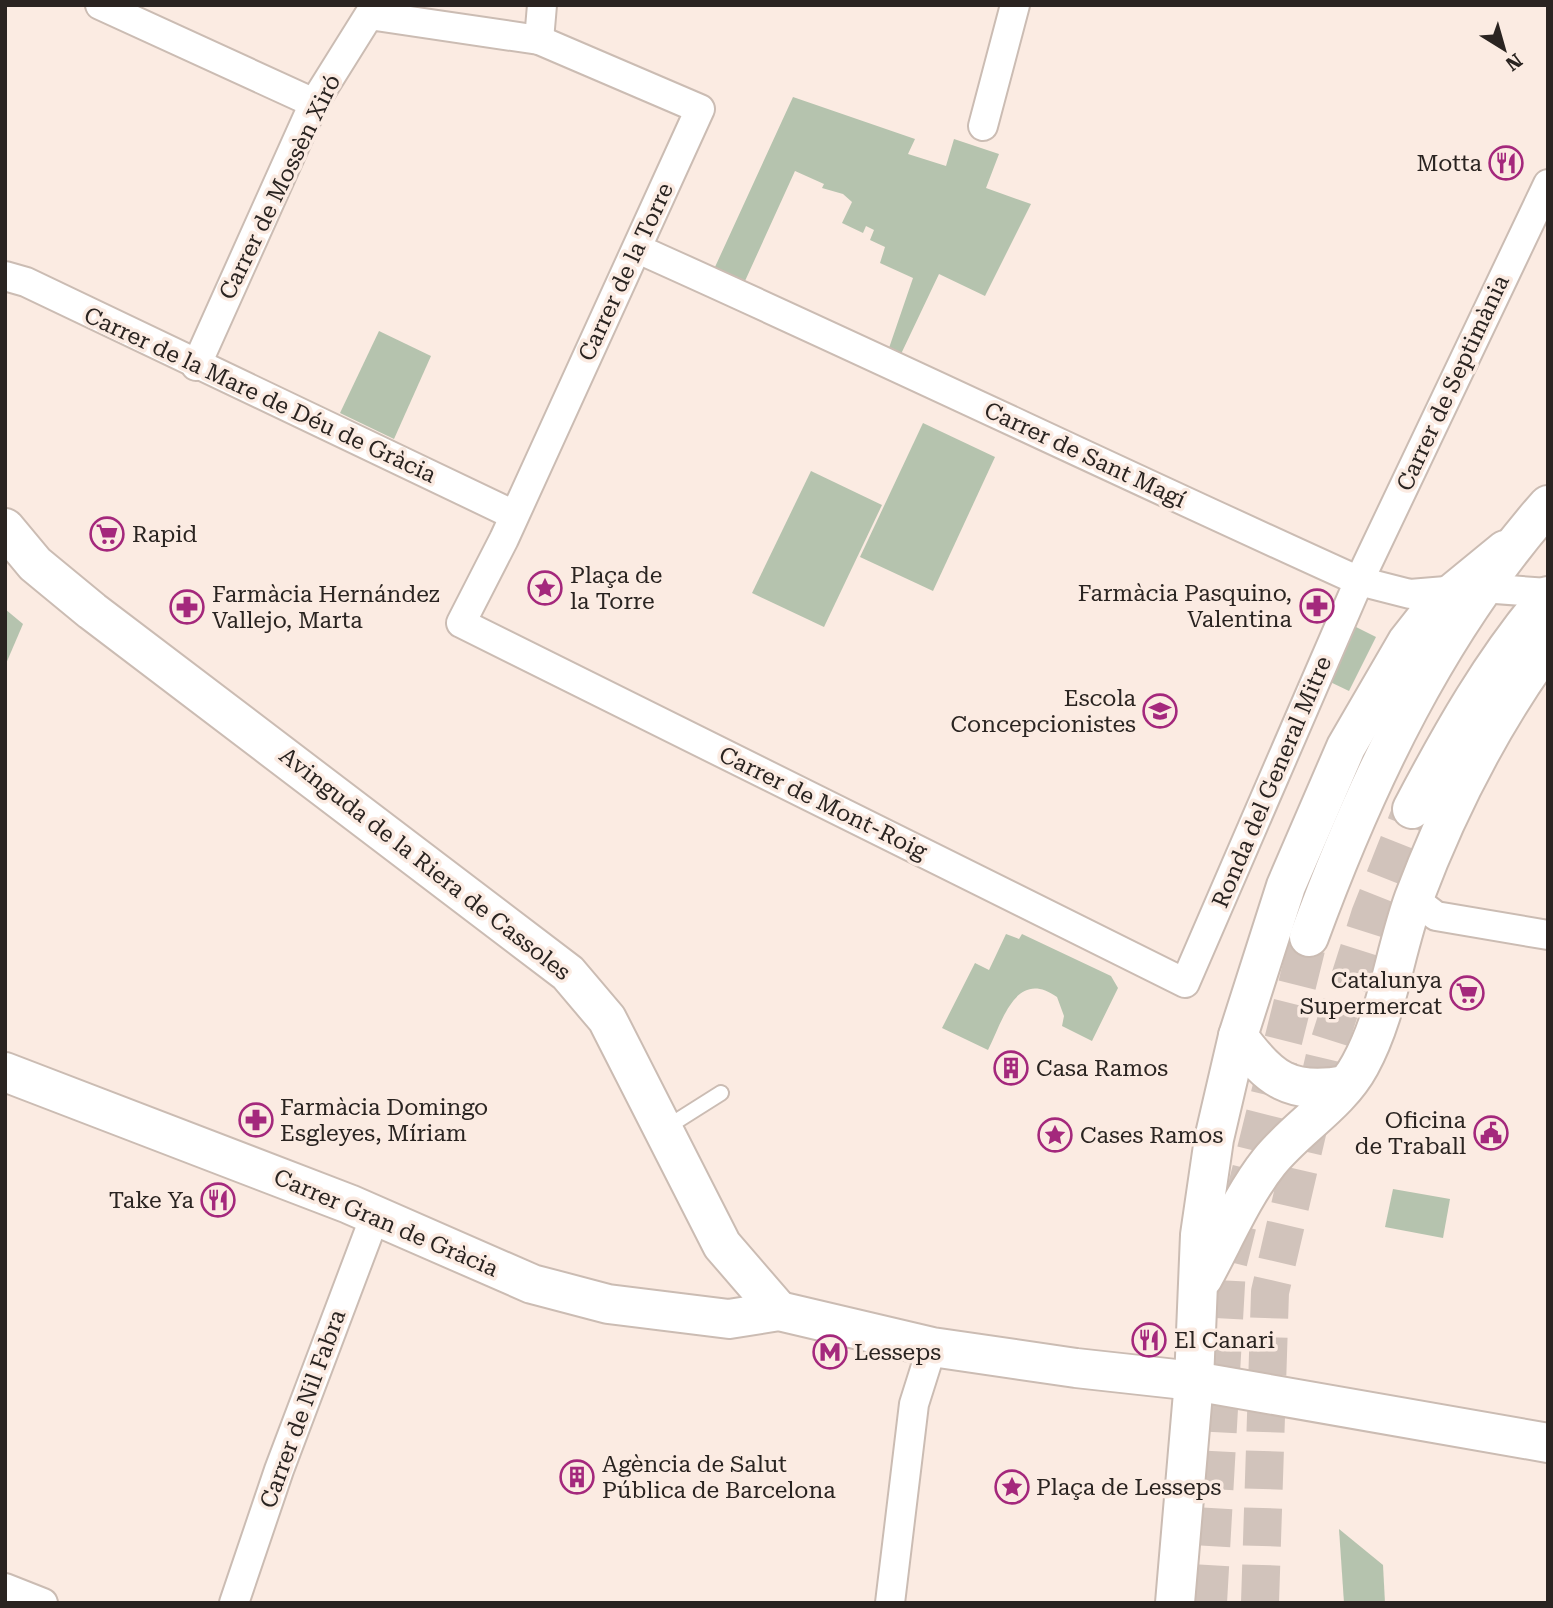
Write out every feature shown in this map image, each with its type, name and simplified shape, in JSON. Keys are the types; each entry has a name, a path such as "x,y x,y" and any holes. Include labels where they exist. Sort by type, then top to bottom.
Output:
{"main road":[{"path":"1175,1603 1194,1381 1200,1235 1214,1139 1238,1036 1286,886 1346,747 1407,642 1515,543 1548,505"},
{"name":"Avinguda de la Riera de Cassoles","path":"5,528 35,564 92,611 568,973 607,1019 722,1245 779,1311"},
{"path":"1309,937 1339,855 1380,764 1466,590"},
{"path":"1412,809 1463,713 1512,638 1548,595"},
{"path":"1198,1286 1268,1164 1346,1085 1359,1066 1375,1031 1414,899 1493,730 1548,645"},
{"path":"1238,1036 1265,1071 1286,1084 1326,1088 1346,1085"},
{"name":"Carrer Gran de Gràcia","path":"6,1076 375,1216 532,1284 608,1304 729,1319 779,1311"},
{"path":"779,1311 932,1347 1076,1368 1194,1381 1548,1443"}],"street":[{"path":"100,5 314,103"},
{"path":"539,40 542,5"},
{"path":"983,126 1015,5"},
{"name":"Carrer de Mossèn Xiró","path":"196,366 314,103 369,15 539,40"},
{"name":"Carrer de la Torre","path":"461,623 638,249 700,109 539,40"},
{"name":"Carrer de Septimània","path":"1359,582 1546,191"},
{"name":"Carrer de Sant Magí","path":"638,249 905,369 1019,425 1359,582 1410,594 1466,590 1548,595"},
{"name":"Carrer de la Mare de Déu de Gràcia","path":"5,276 26,282 196,366 514,515"},
{"name":"Ronda del General Mitre","path":"1185,983 1359,582"},
{"name":"Carrer de Mont-Roig","path":"461,623 1185,983"},
{"path":"1414,899 1436,916 1548,935"},
{"name":"Carrer de Nil Fabra","path":"234,1603 279,1470 375,1216"},
{"path":"890,1603 914,1404 932,1347"},
{"path":"5,1588 43,1603"}],"lane":[{"path":"663,1130 720,1093"}],"green space":[{"path":"793,97 915,139 908,154 946,166 954,139 999,154 986,188 1031,204 985,296 939,274 901,354 889,348 913,278 880,263 885,247 870,240 874,230 866,226 863,233 842,223 852,202 843,194 822,188 824,184 795,171 745,281 715,267"},
{"path":"379,331 431,356 394,439 340,413"},
{"path":"923,423 995,457 933,591 860,557"},
{"path":"811,471 882,505 824,627 752,593"},
{"path":"5,609 23,624 5,666"},
{"path":"1352,625 1376,637 1349,691 1326,680"},
{"path":"1006,934 1019,939 1022,934 1111,976 1118,988 1092,1041 1062,1026 1064,1016 1057,997 1043,990 1031,989 1021,993 1013,1001 988,1050 942,1028 975,963 989,970"},
{"path":"1393,1189 1450,1199 1443,1238 1385,1227"},
{"path":"1339,1529 1383,1565 1385,1603 1344,1603"}],"tunnel":[{"path":"1260,1603 1270,1292 1325,1056 1370,915 1412,809"},
{"path":"1208,1603 1227,1267 1309,937"}],"place":[{"name":"Motta","path":"1506,163"},
{"name":"Rapid","path":"107,534"},
{"name":"Plaça de la Torre","path":"545,588"},
{"name":"Farmàcia Pasquino, Valentina","path":"1317,606"},
{"name":"Farmàcia Hernández Vallejo, Marta","path":"187,607"},
{"name":"Escola Concepcionistes","path":"1160,711"},
{"name":"Catalunya Supermercat","path":"1467,993"},
{"name":"Casa Ramos","path":"1011,1068"},
{"name":"Farmàcia Domingo Esgleyes, Míriam","path":"256,1120"},
{"name":"Oficina de Traball","path":"1491,1133"},
{"name":"Cases Ramos","path":"1055,1135"},
{"name":"Take Ya","path":"218,1200"},
{"name":"El Canari","path":"1149,1340"},
{"name":"Lesseps","path":"830,1352"},
{"name":"Agència de Salut Pública de Barcelona","path":"577,1477"},
{"name":"Plaça de Lesseps","path":"1012,1487"}]}
